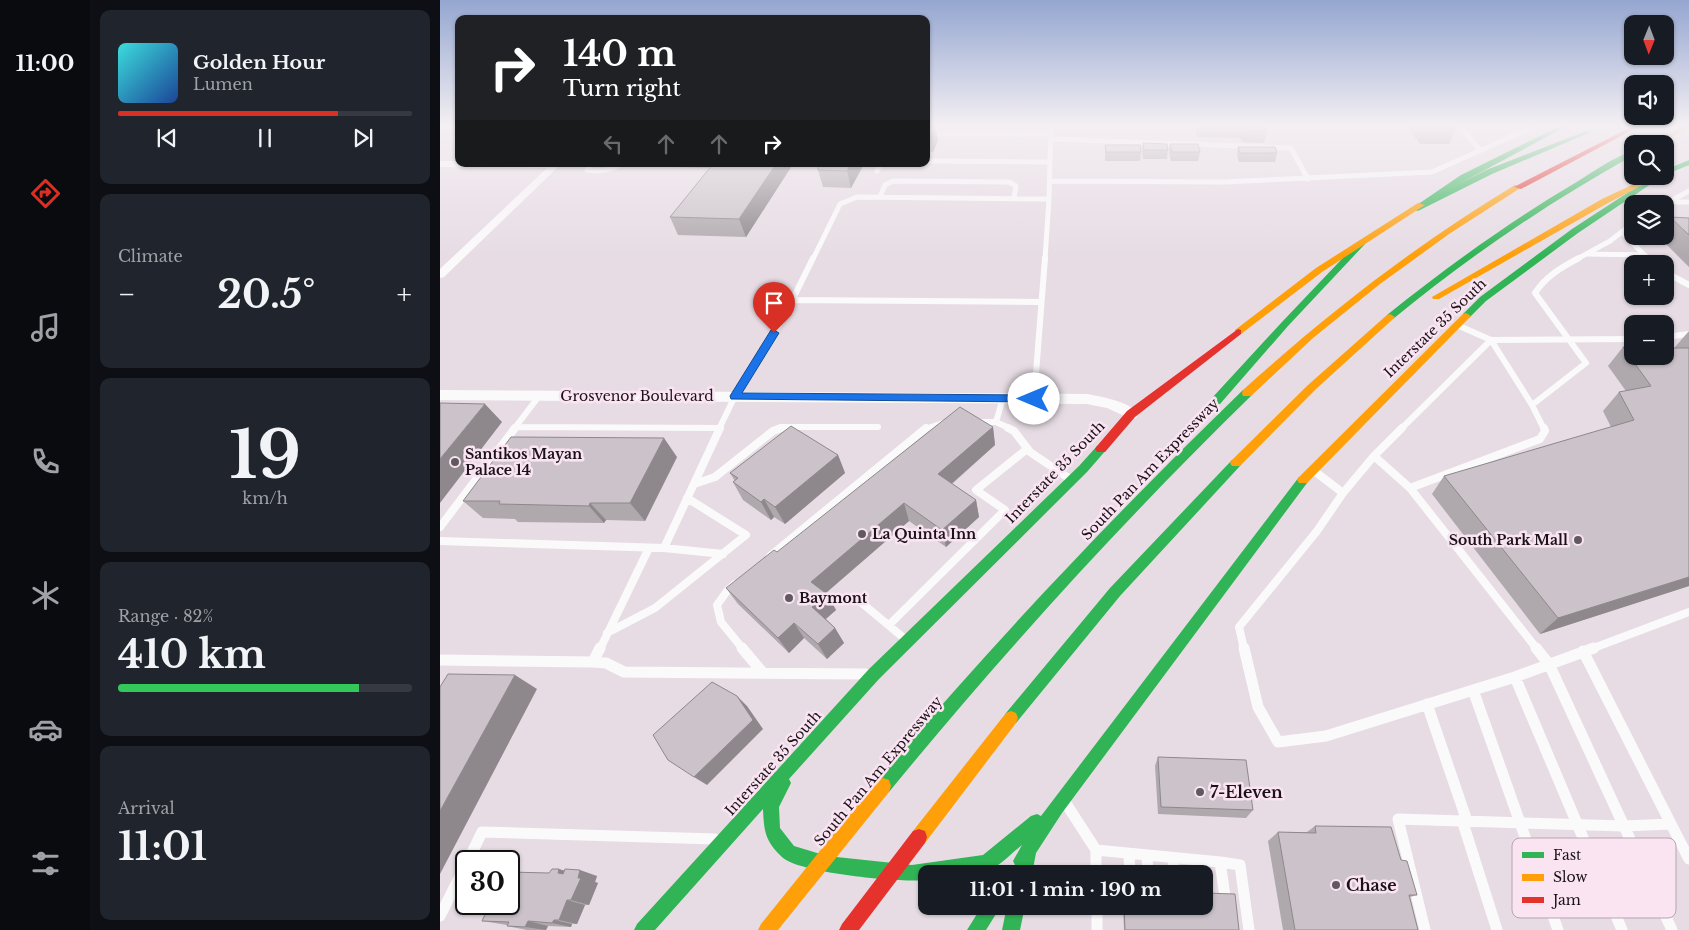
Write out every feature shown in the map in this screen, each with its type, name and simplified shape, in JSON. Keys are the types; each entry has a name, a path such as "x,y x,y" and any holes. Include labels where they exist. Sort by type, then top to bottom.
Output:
{"main road":[{"name":"Interstate 35 South","path":"643,930 874,674 1072,480 1131,414 1319,270 1464,177 1479,169"},
{"path":"1415,209 1496,169"},
{"name":"South Pan Am Expressway","path":"767,930 890,778 1028,620 1128,510 1229,409 1352,302 1410,257 1481,209 1551,169"},
{"path":"848,930 971,768 1083,629 1186,514 1251,446 1358,344 1410,299 1488,240 1542,203 1602,169"},
{"path":"1358,344 1605,201 1639,185"},
{"name":"Interstate 35 South","path":"1019,865 1059,802 1293,491 1483,300 1575,231 1644,185"},
{"path":"1204,413 1361,244"},
{"path":"1028,620 1084,543"},
{"path":"797,759 771,806 772,831 790,853 827,864 912,873 986,863 1059,802"},
{"path":"1025,865 1028,850"},
{"path":"976,930 986,915"},
{"path":"1011,930 1014,915"}],"street":[{"path":"440,275 550,169"},
{"path":"440,257 458,258"},
{"name":"Grosvenor Boulevard","path":"440,395 1087,399 1111,404 1131,414"}],"lane":[{"path":"587,169 596,172 611,169"},
{"path":"1034,399 1050,169"},
{"path":"1303,169 1308,179"},
{"path":"1050,180 1224,182 1432,172 1438,169"},
{"path":"880,197 885,185 893,181 1009,182 1016,186 1014,198"},
{"path":"1674,199 1689,191"},
{"path":"664,548 735,396 792,300 840,204 857,197 1049,199"},
{"path":"1674,203 1689,202"},
{"path":"1532,405 1586,363 1535,294 1539,285 1585,254 1624,234"},
{"path":"1635,245 1645,255"},
{"path":"1585,254 1645,255"},
{"path":"1674,277 1689,285"},
{"path":"792,300 1040,302"},
{"path":"1457,325 1492,340 1624,339"},
{"path":"1674,336 1689,334"},
{"path":"1410,488 1540,439 1545,431 1532,405 1492,340"},
{"path":"1492,340 1374,456 1343,493 1317,531 1240,627 1258,707 1278,742 1326,736 1515,677 1689,612"},
{"path":"440,527 539,396"},
{"path":"996,422 1003,398"},
{"path":"764,561 928,427 945,422 996,422 1014,431 1030,452 1072,480"},
{"path":"516,427 720,428"},
{"path":"694,484 715,477 773,431 784,427 878,428"},
{"path":"889,625 1005,510 976,490 1027,449"},
{"path":"1374,456 1410,488 1549,664 1630,838"},
{"path":"1313,470 1343,493"},
{"path":"607,634 655,608 746,535 687,498"},
{"path":"440,541 664,548 723,554"},
{"path":"593,662 649,548"},
{"path":"742,579 727,591 717,605 721,622 763,674"},
{"path":"857,599 908,642"},
{"path":"1584,651 1689,859"},
{"path":"440,660 593,662 606,663 624,672 874,674"},
{"path":"1515,677 1583,838"},
{"path":"1473,690 1526,838"},
{"path":"1427,704 1465,821 1497,930"},
{"path":"1059,802 1096,850 1096,865"},
{"path":"1425,930 1398,819 1624,826 1671,824"},
{"path":"473,850 482,832 725,839"},
{"path":"1096,850 1129,855 1240,865 1249,930"},
{"path":"1129,855 1130,865"},
{"path":"1147,856 1148,865"},
{"path":"1173,858 1173,865"},
{"path":"1197,861 1197,865"},
{"path":"1220,862 1225,896"},
{"path":"440,916 455,887"},
{"path":"1096,915 1097,930"},
{"path":"1554,918 1558,930"},
{"path":"1617,918 1622,930"},
{"path":"1666,918 1672,930"}],"building":[{"path":"709,169 772,169 739,219 670,217"},
{"path":"818,169 848,169 847,171"},
{"path":"1674,217 1689,218 1689,235 1674,221"},
{"name":"South Park Mall","path":"1674,348 1689,348 1689,577 1558,618 1444,476 1634,420 1619,392 1651,386 1636,365 1674,365"},
{"path":"440,403 485,404 440,459"},
{"name":"La Quinta Inn","path":"960,407 993,427 938,474 976,500 942,530 904,503 811,582 827,594 812,607 835,628 818,644 794,623 778,638 726,588 774,550 777,552"},
{"path":"791,426 838,455 775,507 764,499 761,502 733,482 738,478 730,473"},
{"path":"511,437 664,438 630,503 590,503 589,506 499,504 500,501 463,501"},
{"path":"448,674 515,675 440,811 440,687"},
{"path":"712,682 737,696 753,720 694,777 668,760 653,735"},
{"name":"7-Eleven","path":"1158,757 1246,760 1253,810 1161,807"},
{"name":"Chase","path":"1315,826 1391,827 1401,860 1407,861 1417,895 1409,895 1418,930 1295,930 1278,832 1316,833"},
{"path":"552,869 559,869 558,873 563,874 565,869 580,870 578,878 581,878 571,900 567,900 559,920 554,920 552,923 528,921 525,927 507,926 509,922 482,921 485,915 520,915 520,872 549,873"},
{"path":"1213,893 1235,894 1239,930 1125,930 1124,915 1213,915"}],"traffic: fast":[{"path":"1421,205 1479,169"},
{"path":"1415,209 1495,169"},
{"path":"1390,317 1447,271 1507,229 1603,169"},
{"path":"1466,316 1483,299 1575,231 1645,185"},
{"path":"1216,401 1285,324 1361,244"},
{"path":"883,786 961,694 1067,578 1169,471 1247,393"},
{"path":"643,930 874,674 1083,469 1101,449"},
{"path":"1011,718 1115,592 1236,463"},
{"path":"1021,861 1056,807 1303,480"},
{"path":"783,783 771,806 772,831 789,853 827,864 912,873 986,863 1037,822"},
{"path":"1025,865 1028,850"},
{"path":"976,930 986,915"},
{"path":"1011,930 1014,915"}],"traffic: slow":[{"path":"1436,297 1605,201 1638,185"},
{"path":"1247,393 1310,336 1376,282 1446,232 1518,187"},
{"path":"1238,332 1319,270 1421,205"},
{"path":"1303,480 1466,316"},
{"path":"1236,463 1312,387 1390,317"},
{"path":"919,837 1011,718"},
{"path":"767,930 883,786"}],"traffic: jam":[{"path":"1518,187 1552,169"},
{"path":"1101,449 1131,414 1238,332"},
{"path":"848,930 919,837"}],"place":[{"name":"Santikos Mayan Palace 14","path":"455,462"},
{"name":"La Quinta Inn","path":"862,534"},
{"name":"South Park Mall","path":"1578,540"},
{"name":"Baymont","path":"789,598"},
{"name":"7-Eleven","path":"1200,792"},
{"name":"Chase","path":"1336,885"}],"route":[{"path":"774,333 735,396 1034,399"}]}
